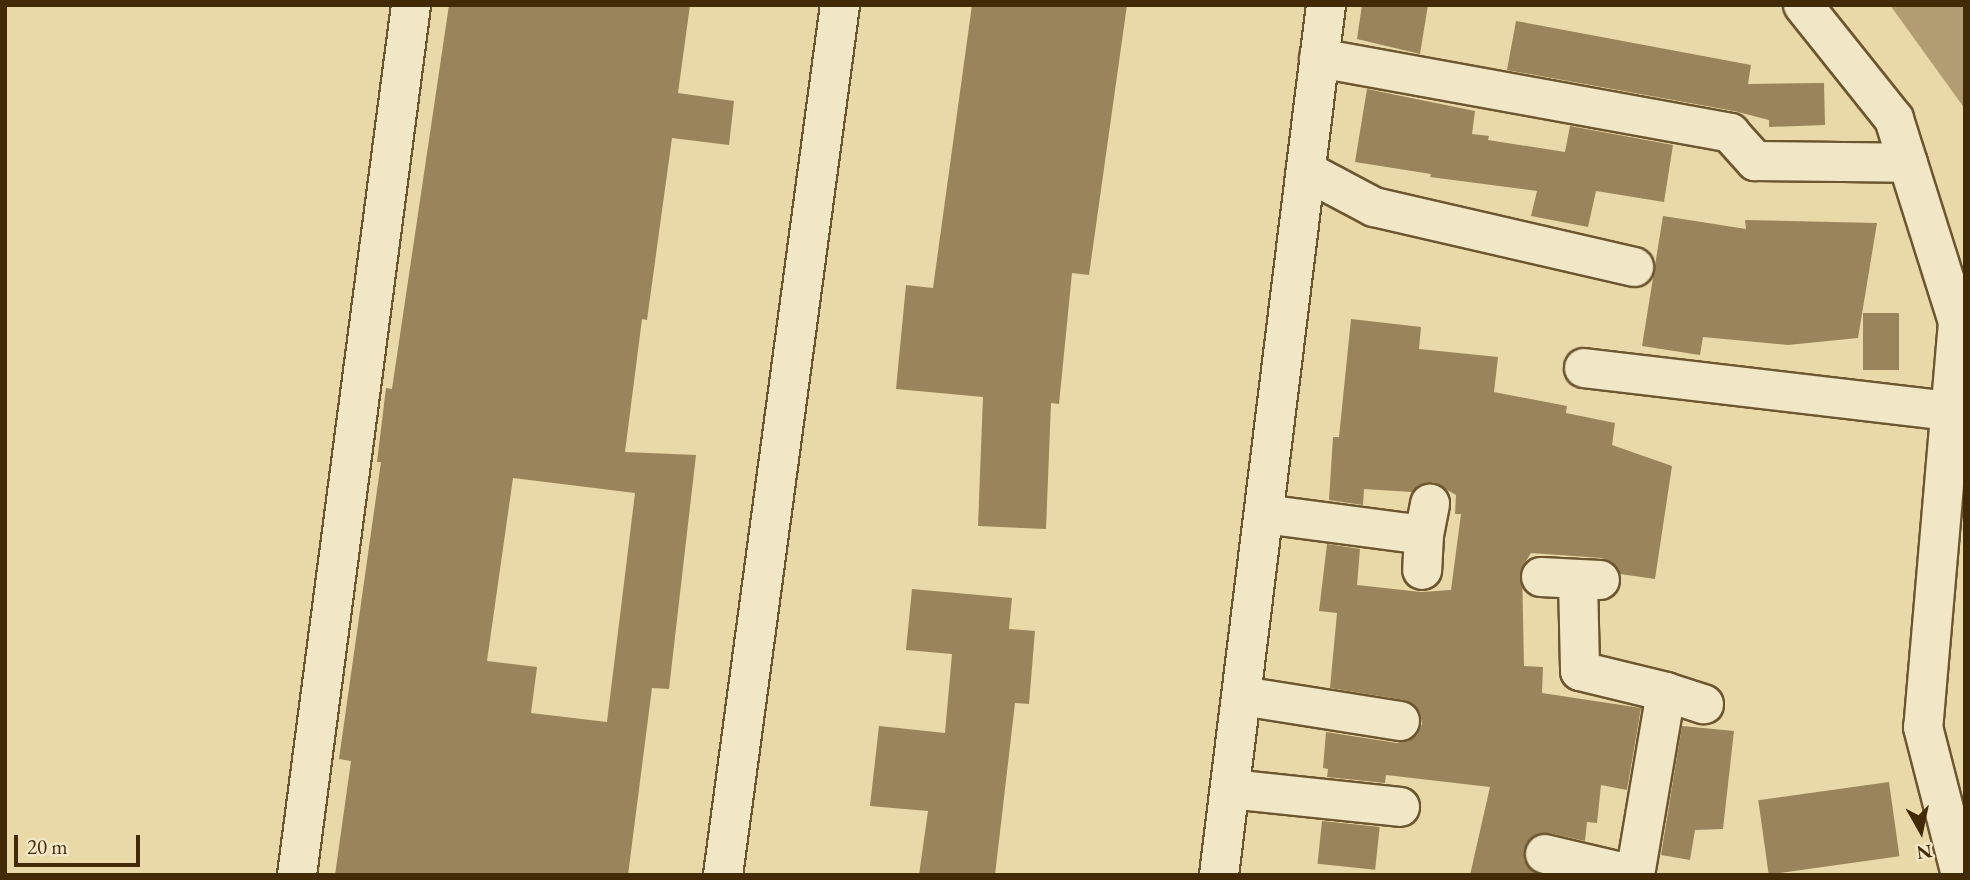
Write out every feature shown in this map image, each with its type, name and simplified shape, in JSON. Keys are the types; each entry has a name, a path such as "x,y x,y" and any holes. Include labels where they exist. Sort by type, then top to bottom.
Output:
{"street":[{"path":"297,875 411,5"},
{"path":"723,875 840,5"},
{"path":"1219,875 1326,5"},
{"path":"1803,5 1894,119 1958,323 1923,727 1961,875"},
{"path":"1320,58 1730,133 1755,161 1908,163"},
{"path":"1306,171 1374,207 1634,267"},
{"path":"1584,368 1950,411"},
{"path":"1264,514 1425,536"},
{"path":"1573,579 1580,671 1704,704"},
{"path":"1545,855 1635,875 1666,692"},
{"path":"1242,696 1400,721"},
{"path":"1230,789 1400,807"}],"shaded area":[{"path":"1890,5 1965,5 1965,109"}],"building":[{"path":"449,5 690,5 678,93 734,101 729,145 672,138 647,320 642,319 625,452 696,455 669,689 652,688 628,875 335,875 351,761 339,759 381,462 377,462 386,388 392,389","holes":["513,478 635,493 607,722 531,713 537,667 487,661"]},
{"path":"972,5 1127,5 1089,275 1072,273 1059,404 1051,403 1046,529 978,526 983,397 896,389 906,285 933,288"},
{"path":"1362,5 1428,5 1420,54 1357,39"},
{"path":"1516,21 1751,65 1748,84 1824,83 1825,125 1769,127 1769,120 1734,111 1507,70"},
{"path":"1367,89 1475,111 1472,134 1489,136 1488,140 1565,152 1570,126 1673,145 1664,202 1596,191 1588,227 1531,216 1537,191 1430,177 1431,174 1355,162"},
{"path":"1663,216 1746,229 1745,220 1877,223 1858,338 1788,345 1703,337 1700,355 1642,346"},
{"path":"1863,313 1899,313 1899,370 1863,370"},
{"path":"1351,319 1421,327 1419,349 1498,357 1494,392 1567,406 1566,413 1615,423 1612,445 1672,466 1655,579 1620,574 1612,562 1601,558 1531,553 1522,567 1524,666 1543,667 1542,693 1641,708 1627,790 1601,785 1597,823 1587,822 1585,841 1549,833 1530,839 1524,860 1539,875 1470,875 1490,787 1386,775 1385,783 1327,777 1328,769 1323,768 1326,732 1397,743 1417,735 1422,724 1420,713 1404,700 1330,688 1337,613 1319,611 1327,544 1360,549 1357,585 1421,592 1451,590 1461,514 1455,514 1456,495 1433,482 1412,492 1364,489 1363,505 1329,500 1333,437 1339,437"},
{"path":"912,589 1012,598 1009,629 1035,631 1029,704 1015,703 995,875 919,875 928,811 870,806 879,726 945,733 952,654 906,650"},
{"path":"1682,726 1734,731 1723,829 1695,830 1690,860 1661,855"},
{"path":"1889,782 1899,856 1769,875 1758,800"},
{"path":"1322,821 1380,827 1375,870 1318,864"}]}
